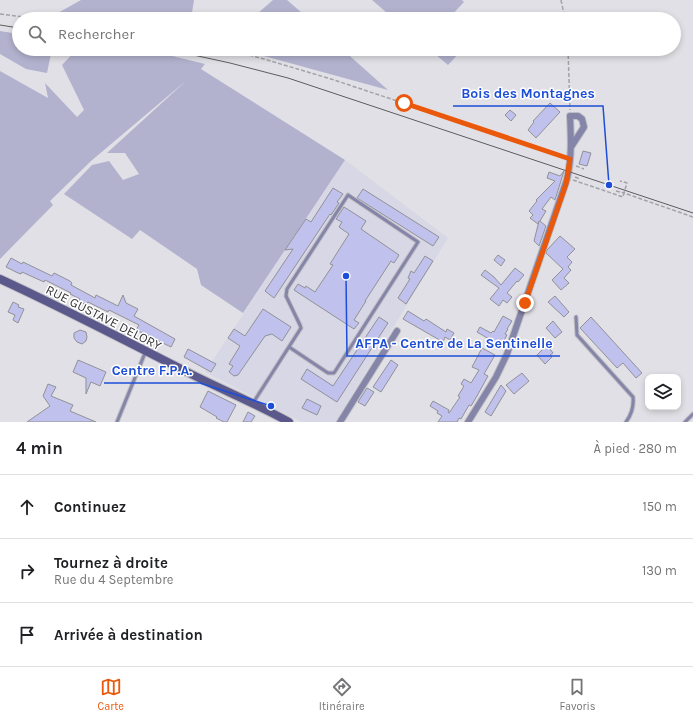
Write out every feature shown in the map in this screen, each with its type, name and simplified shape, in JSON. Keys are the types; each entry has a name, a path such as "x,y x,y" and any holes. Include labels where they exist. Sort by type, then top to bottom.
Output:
{"street":[{"path":"468,422 505,360 567,179 571,146 570,116 581,118 584,125 583,129 571,146"},
{"name":"RUE GUSTAVE DELORY","path":"0,281 75,314 196,377 253,403 289,422"},
{"path":"340,422 397,331"}],"lane":[{"path":"253,403 300,328 300,325 287,299 286,292 348,195 418,242 334,373 328,373 289,347"},
{"path":"576,317 576,335 633,397 634,406 626,422"},
{"path":"116,422 146,351"},
{"path":"685,422 693,414"}],"path":[{"path":"561,0 564,12"},
{"path":"0,14 12,15"},
{"path":"253,56 331,79 570,161 584,169"},
{"path":"568,56 570,116"},
{"path":"567,179 622,197 627,183 620,181"},
{"path":"616,191 693,217"}],"shaded area":[{"path":"81,0 194,0 192,12 60,12"},
{"path":"273,0 287,0 301,12 259,12"},
{"path":"372,0 462,0 464,2 455,12 386,12"},
{"path":"0,31 12,33 12,56 51,56 47,73 26,69 0,54"},
{"path":"70,56 172,56 205,64 201,69 345,160 243,313 201,285 197,269 140,230 132,239 64,194 92,165 109,161 123,180 139,174 125,153 107,153 187,80 91,161 50,201 53,205 0,259 0,71 48,98 45,83 77,117 84,110 62,65"},
{"path":"264,56 350,56 388,90"},
{"path":"437,56 456,56 448,65"},
{"path":"345,160 448,238 335,422 302,422 205,372"}],"building":[{"path":"550,103 560,112 536,138 528,130 534,122 533,121"},
{"path":"510,110 516,115 511,121 505,115"},
{"path":"583,151 591,153 587,166 579,164"},
{"path":"564,171 555,200 551,197 542,209 546,211 540,221 546,226 539,246 534,241 539,221 538,224 530,218 533,215 529,211 537,201 536,200 555,181 547,178 549,172 560,176"},
{"path":"333,188 343,194 337,202 339,203 331,215 330,214 274,298 265,291 293,249 285,250 306,219 311,222"},
{"path":"363,189 439,237 433,246 357,198"},
{"path":"344,207 366,221 361,229 399,255 394,263 391,261 365,301 354,320 359,323 354,329 294,290 298,284 305,288 306,286 315,292 333,265 330,264 349,234 339,227 342,222 336,219"},
{"path":"560,236 575,249 567,257 572,262 568,267 571,270 564,278 569,283 561,290 552,280 563,269 546,253"},
{"path":"498,255 505,260 501,266 494,260"},
{"path":"425,256 433,261 406,304 398,298 410,279 408,278 411,271 414,273"},
{"path":"11,258 52,276 54,273 70,281 72,283 71,285 95,298 96,295 118,306 123,295 126,303 138,309 134,316 175,339 171,347 136,330 139,325 109,310 108,312 88,302 86,305 79,301 80,299 70,294 71,293 45,280 44,282 22,272 21,274 6,267"},
{"path":"515,268 524,275 507,293 512,297 507,303 503,300 499,306 490,299 499,288 481,275 485,270 501,285"},
{"path":"555,296 569,312 564,317 548,302"},
{"path":"13,302 19,305 18,307 24,309 18,323 13,320 15,315 8,312"},
{"path":"263,309 291,327 282,341 272,334 265,336 238,375 234,376 229,372 233,366 229,364 240,346 228,338 234,329 245,336"},
{"path":"408,311 424,321 426,319 446,332 447,329 454,333 450,340 445,337 443,342 403,319"},
{"path":"503,316 512,321 507,329 505,334 507,335 501,346 477,332 480,327 491,333 493,331 494,332"},
{"path":"379,317 388,323 337,402 301,379 307,369 333,386"},
{"path":"591,317 642,373 636,378 623,363 617,368 580,328"},
{"path":"553,321 562,332 555,338 546,328"},
{"path":"80,330 86,332 87,337 86,341 82,344 77,342 74,338 74,333"},
{"path":"547,345 553,353 550,355 552,357 545,364 537,355"},
{"path":"482,348 495,355 484,374 488,376 477,396 471,406 469,405 461,419 459,418 457,422 438,422 442,416 437,413 438,411 430,406 433,401 449,410 449,413 460,397 458,396 464,386 461,384 464,379 471,383 479,370 472,367"},
{"path":"188,349 216,364 211,372 184,357"},
{"path":"78,360 106,372 100,386 91,382 86,394 86,378 73,372"},
{"path":"391,360 398,365 381,392 373,387"},
{"path":"522,373 529,381 514,394 506,385"},
{"path":"48,384 56,387 51,396 73,405 70,411 96,422 27,422 50,406 43,396"},
{"path":"501,385 506,391 491,416 485,412"},
{"path":"367,388 374,392 365,406 358,402"},
{"path":"208,391 236,405 227,422 216,418 217,417 200,407"},
{"path":"307,399 321,406 317,415 302,408"},
{"path":"248,412 255,416 251,422 243,422"}],"tram line":[{"path":"0,25 12,27"},
{"path":"198,56 288,78 693,213"}],"place":[{"name":"Bois des Montagnes","path":"609,185"},
{"name":"AFPA - Centre de La Sentinelle","path":"346,276"},
{"name":"Centre F.P.A.","path":"271,406"}],"route":[{"path":"404,103 570,159 566,184 525,303"}]}
